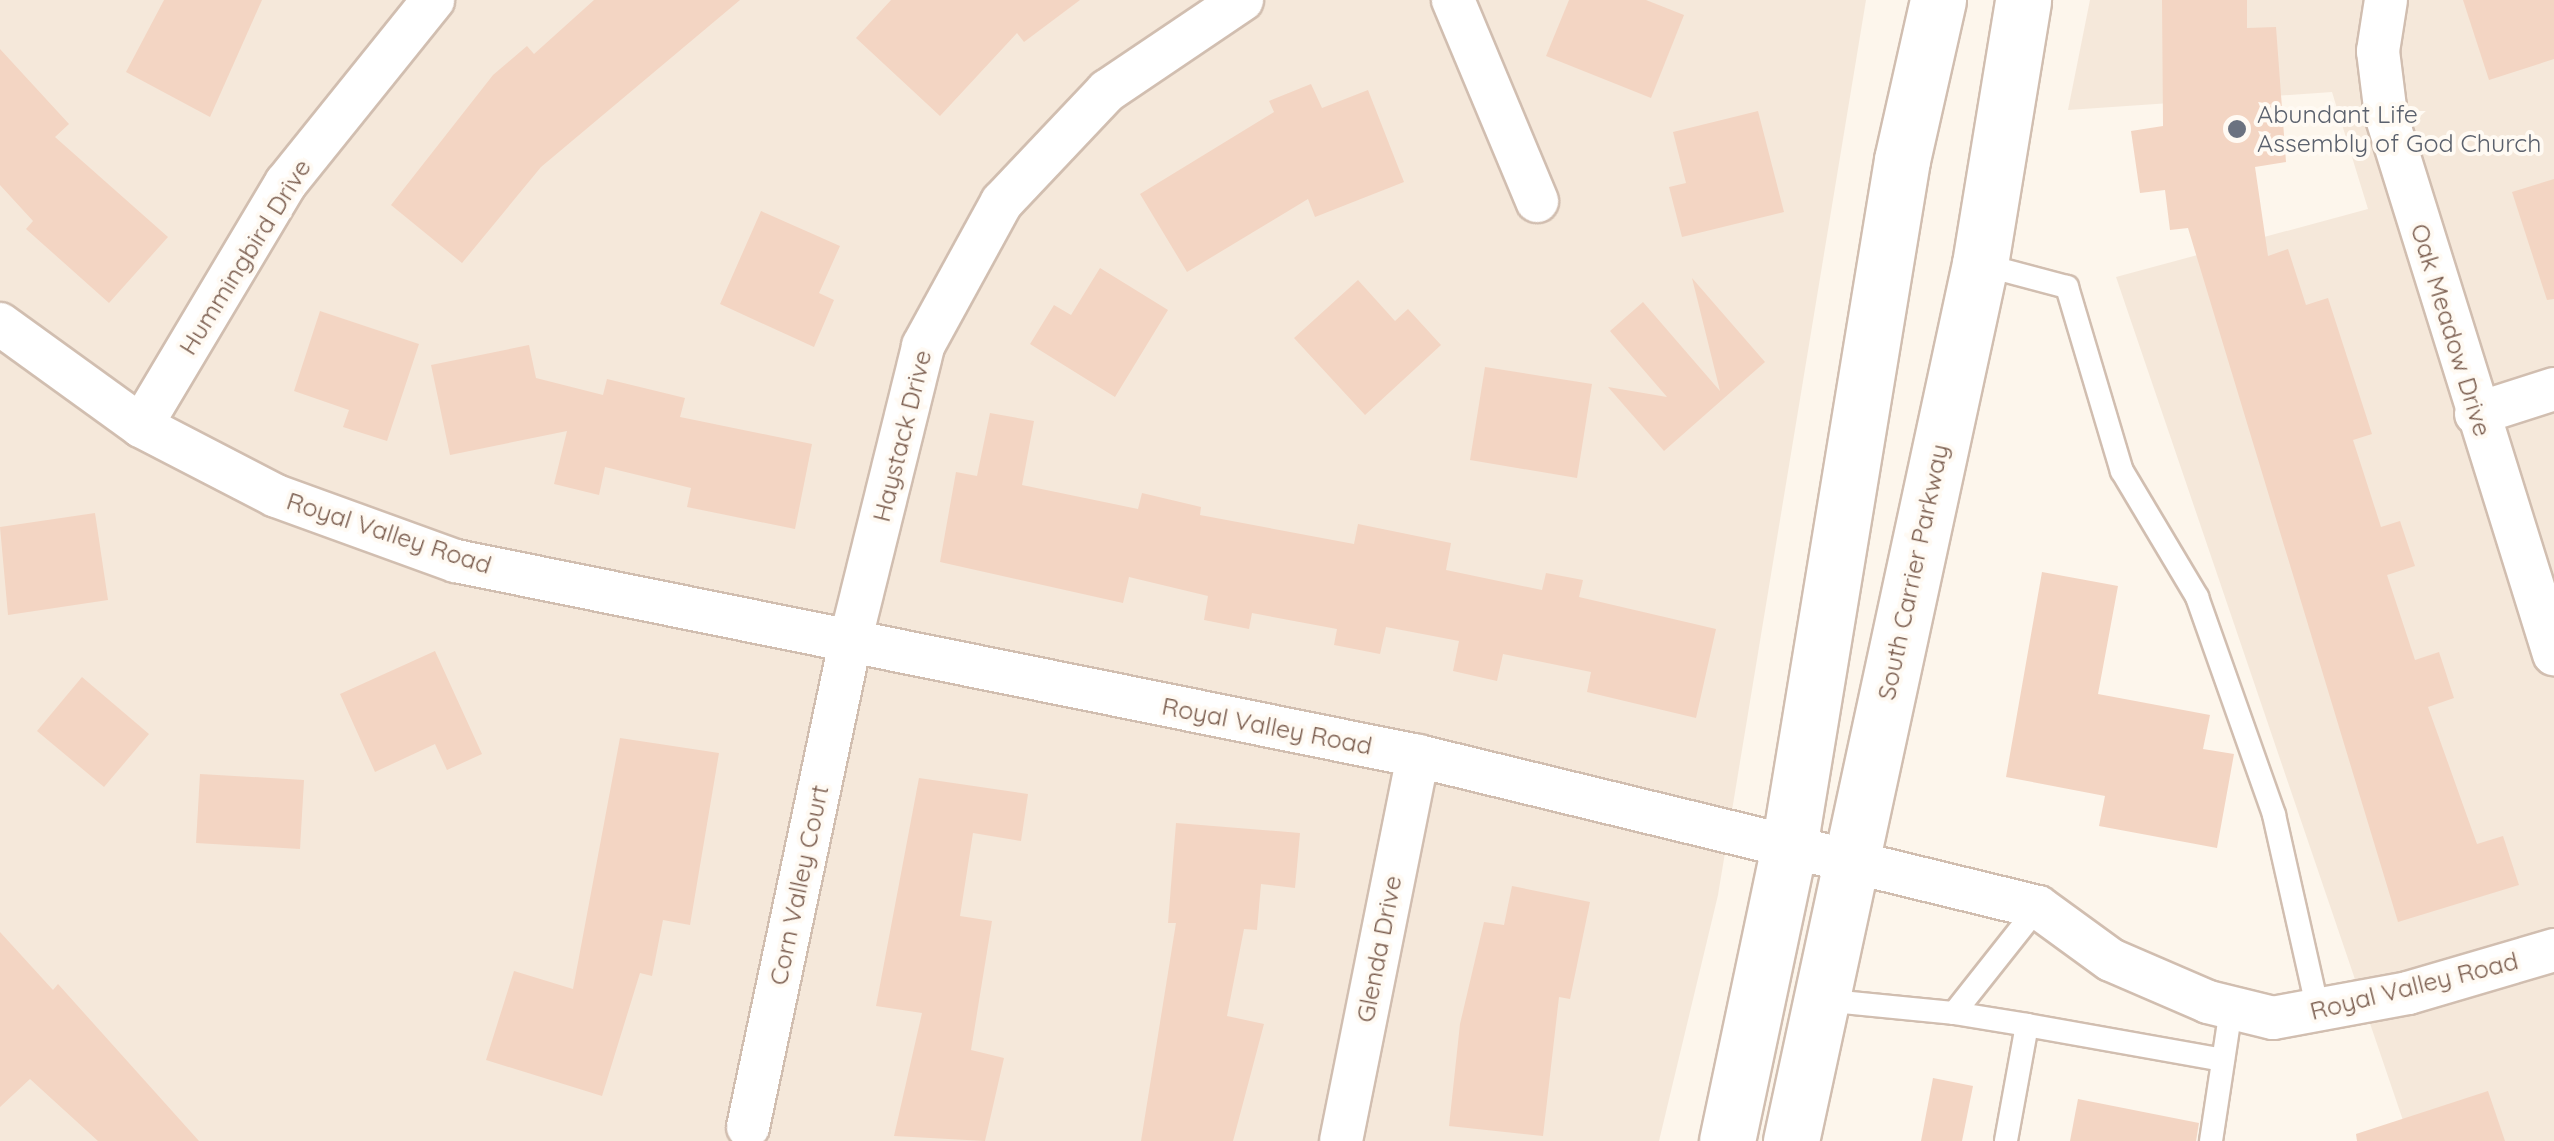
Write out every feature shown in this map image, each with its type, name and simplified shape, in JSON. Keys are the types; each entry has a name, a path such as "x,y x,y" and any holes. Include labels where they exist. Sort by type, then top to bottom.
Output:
{"main road":[{"path":"1727,1141 1789,848 1902,160 1938,0"},
{"name":"South Carrier Parkway","path":"1791,1141 1817,1000 1980,264 2023,0"}],"street":[{"name":"Hummingbird Drive","path":"141,426 286,184 433,0"},
{"name":"Haystack Drive","path":"850,642 923,346 1002,202 1107,91 1242,0"},
{"path":"1453,0 1537,202"},
{"name":"Oak Meadow Drive","path":"2386,0 2378,52 2386,115 2476,414 2554,654"},
{"name":"Royal Valley Road","path":"0,324 141,426 276,496 456,560 1418,756 2038,907 2111,960 2232,1008 2274,1018 2554,950"},
{"path":"2476,414 2554,389"},
{"name":"Corn Valley Court","path":"748,1127 850,642"},
{"name":"Glenda Drive","path":"1340,1141 1418,756"}],"lane":[{"path":"1980,264 2067,287 2122,471 2198,597 2268,796 2318,1010"},
{"path":"1954,1012 2038,907"},
{"path":"1817,1000 1954,1012 2223,1060"},
{"path":"2211,1141 2232,1008"},
{"path":"2006,1141 2026,1025"}],"shaded area":[{"path":"0,0 1866,0 1718,895 1659,1141 0,1141"},
{"path":"2090,0 2554,0 2554,1141 2410,1141 2116,277 2368,209 2332,92 2068,110"}],"building":[{"path":"164,0 262,0 210,117 126,72"},
{"path":"594,0 740,0 541,167 462,263 391,205 493,75 527,46 534,54"},
{"path":"891,0 1080,0 1024,42 1017,33 940,116 856,38"},
{"path":"1569,0 1646,0 1684,15 1651,98 1546,56"},
{"path":"2162,0 2247,0 2247,28 2276,27 2286,162 2255,167 2268,256 2288,249 2306,305 2328,298 2372,434 2353,440 2381,527 2400,521 2415,566 2387,575 2415,660 2439,652 2454,698 2428,707 2477,844 2503,836 2519,885 2398,922 2188,228 2170,230 2165,190 2140,193 2131,131 2163,126"},
{"path":"2463,0 2554,0 2554,59 2489,80"},
{"path":"0,49 69,124 55,137 168,237 109,303 26,229 33,221 0,185"},
{"path":"1311,84 1322,108 1368,90 1404,182 1315,217 1308,199 1187,272 1140,194 1274,112 1269,101"},
{"path":"1758,111 1784,212 1682,237 1669,187 1686,183 1673,132"},
{"path":"2554,179 2554,299 2547,300 2512,192"},
{"path":"761,211 840,246 819,293 834,300 814,347 720,304"},
{"path":"1100,268 1168,310 1115,397 1030,344 1054,305 1071,315"},
{"path":"1692,278 1765,362 1664,451 1608,387 1667,397 1610,331 1643,302 1720,391"},
{"path":"1358,280 1395,321 1408,309 1441,345 1365,415 1294,338"},
{"path":"320,311 419,344 387,441 343,427 349,410 294,391"},
{"path":"529,345 536,378 603,395 607,379 685,398 680,417 812,444 795,529 687,507 691,488 605,467 599,495 554,484 567,431 450,455 431,365"},
{"path":"1485,367 1592,384 1577,478 1470,460"},
{"path":"990,413 1034,421 1022,485 1138,509 1142,493 1201,507 1200,515 1354,544 1358,524 1451,543 1446,570 1542,590 1546,573 1583,580 1579,597 1716,629 1696,718 1587,692 1591,672 1503,654 1497,681 1453,671 1459,641 1386,627 1380,654 1334,645 1337,629 1252,613 1249,629 1204,620 1208,596 1129,577 1123,603 940,562 956,472 977,476"},
{"path":"95,513 108,600 8,615 0,527"},
{"path":"2042,572 2118,586 2098,694 2210,715 2203,749 2234,754 2217,848 2099,826 2105,796 2006,777"},
{"path":"435,651 482,754 447,770 435,744 375,772 340,694"},
{"path":"82,677 149,734 104,787 37,731"},
{"path":"620,738 719,753 690,925 663,920 652,976 640,973 602,1096 486,1060 514,971 573,989"},
{"path":"200,774 304,780 300,849 196,843"},
{"path":"919,778 1028,794 1021,841 973,833 960,916 992,921 971,1050 1004,1058 985,1141 894,1136 922,1013 876,1006"},
{"path":"1176,823 1300,833 1295,888 1261,884 1257,930 1244,929 1227,1016 1264,1024 1233,1141 1141,1141 1176,923 1168,923"},
{"path":"1512,886 1590,902 1570,999 1559,997 1543,1136 1449,1126 1460,1024 1484,922 1504,925"},
{"path":"0,932 53,990 58,984 199,1141 98,1141 30,1079 0,1107"},
{"path":"1933,1078 1973,1086 1962,1141 1921,1141"},
{"path":"2488,1091 2505,1141 2357,1141 2356,1134"},
{"path":"2078,1099 2199,1123 2196,1141 2070,1141"}],"place":[{"name":"Abundant Life Assembly of God Church","path":"2237,129"}]}
